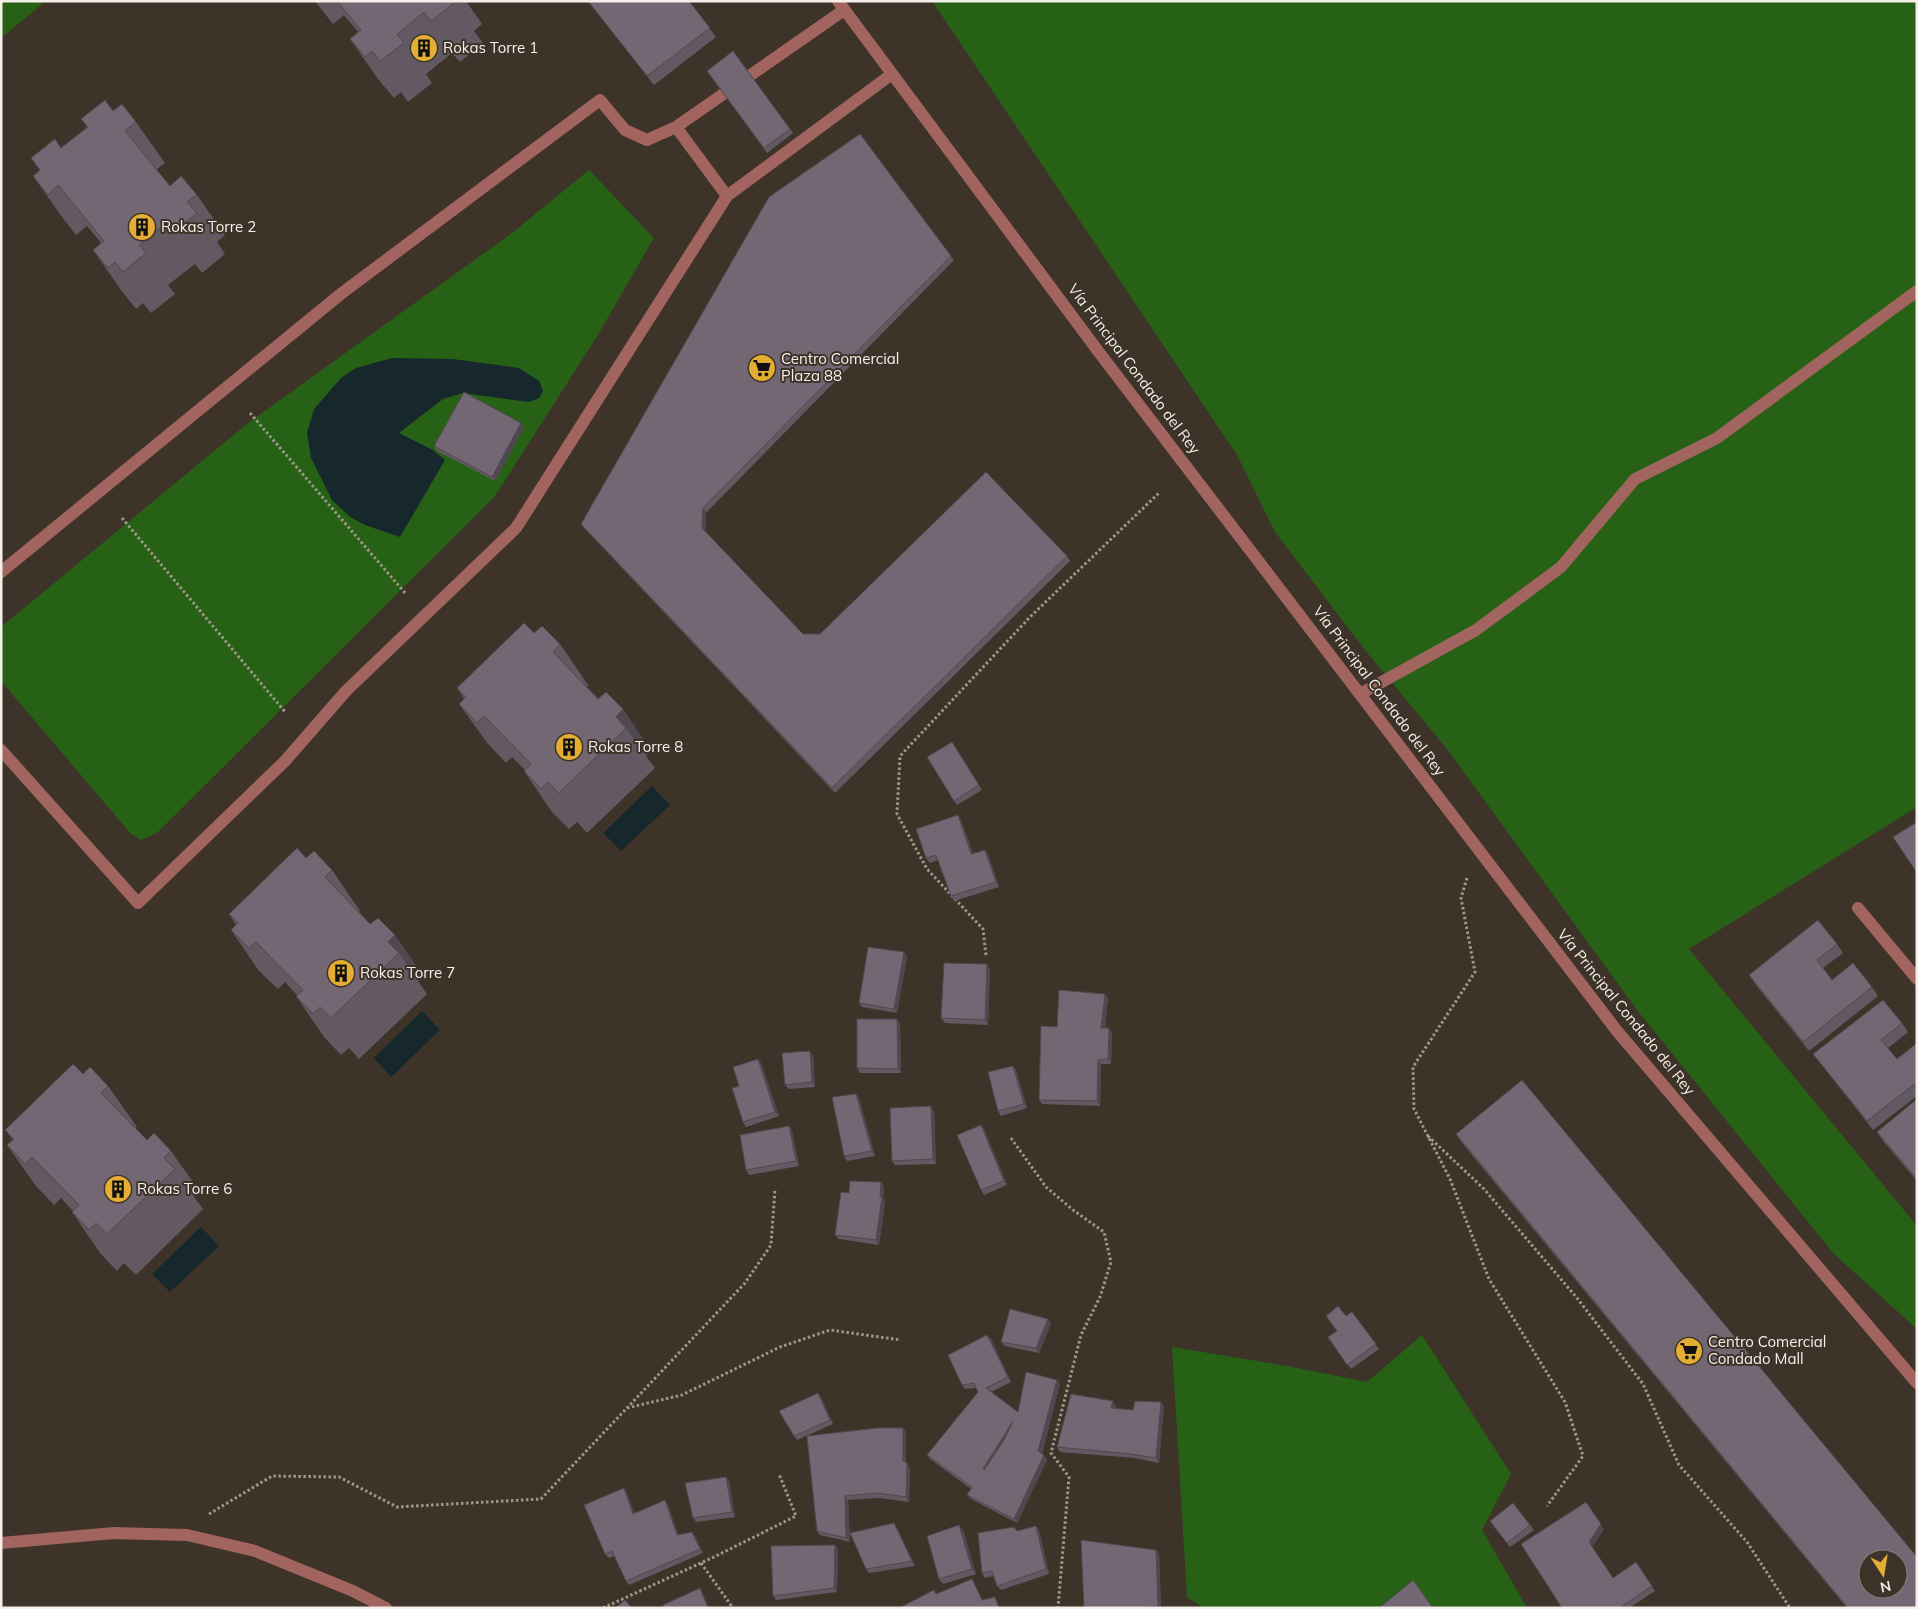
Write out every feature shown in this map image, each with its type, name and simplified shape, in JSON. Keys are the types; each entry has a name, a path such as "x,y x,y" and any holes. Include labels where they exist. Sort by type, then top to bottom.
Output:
{"street":[{"name":"Vía Principal Condado del Rey","path":"841,5 1098,350 1618,1031 1917,1383"},
{"path":"1,572 342,293 600,100 625,130 647,140 676,127 841,5"},
{"path":"1,750 138,903 285,761 346,691 516,528 728,196 892,74"},
{"path":"676,127 728,196"},
{"path":"1360,694 1476,630 1561,567 1635,479 1717,438 1917,292"},
{"path":"1858,908 1917,978"},
{"path":"1,1543 114,1533 187,1535 255,1551 353,1592 386,1608"}],"path":[{"path":"250,413 406,594"},
{"path":"986,954 983,929 927,869 896,814 900,756 1030,617 1160,492"},
{"path":"122,518 286,713"},
{"path":"1476,846 1462,898 1476,972 1413,1067 1414,1110 1450,1179 1489,1279 1565,1402 1583,1456 1547,1506"},
{"path":"1426,1134 1484,1189 1577,1298 1637,1376 1643,1384 1680,1465 1747,1542 1790,1608"},
{"path":"1010,1138 1046,1187 1104,1232 1111,1262 1100,1297 1081,1335 1051,1453 1069,1476 1058,1608"},
{"path":"187,1535 213,1511 272,1476 339,1477 397,1507 541,1498 745,1283 771,1245 774,1189"},
{"path":"626,1408 682,1395 780,1347 830,1330 901,1340"},
{"path":"603,1608 701,1563 796,1516 779,1474"},
{"path":"701,1563 733,1608"}],"green space":[{"path":"1,1 46,1 1,38"},
{"path":"932,1 1917,1 1917,807 1689,949 1917,1226 1917,1329 1834,1254 1637,1010 1447,749 1365,650 1275,532 1237,455"},
{"path":"589,170 654,238 596,338 495,496 157,833 141,840 131,834 1,681 1,627 248,423 512,233"},
{"path":"1422,1335 1511,1474 1482,1530 1527,1608 1204,1608 1187,1597 1172,1347 1287,1366 1367,1382"}],"shaded area":[{"path":"392,358 453,359 519,368 539,381 543,391 539,398 529,402 463,393 443,399 399,433 433,450 445,460 400,537 365,525 350,517 332,500 311,458 307,433 314,409 341,378 356,368"},
{"path":"652,786 670,805 621,851 603,833"},
{"path":"422,1011 440,1030 391,1077 374,1058"},
{"path":"201,1227 219,1246 170,1292 152,1274"}],"building":[{"path":"337,1 453,1 454,3 431,21 424,12 397,34 404,43 380,61 372,51 365,57 350,39 361,30"},
{"path":"588,1 689,1 710,28 647,76"},
{"path":"733,51 790,129 764,148 707,71"},
{"path":"105,100 113,111 122,104 136,122 125,131 170,186 181,176 197,195 187,202 197,213 174,232 166,223 139,245 146,253 123,272 115,262 108,268 93,250 104,241 58,185 48,195 33,176 40,170 31,158 55,139 61,148 88,127 81,119"},
{"name":"Centro Comercial Plaza 88","path":"860,134 951,256 703,508 702,528 803,634 820,634 986,472 1067,556 832,788 581,524 769,197"},
{"path":"464,392 521,423 492,477 434,446"},
{"path":"524,623 534,633 542,626 560,644 553,652 598,699 606,692 623,709 616,717 626,728 559,793 548,782 541,789 524,771 531,764 484,716 477,723 459,704 466,697 457,688"},
{"path":"952,742 979,785 954,801 927,757"},
{"path":"958,815 971,854 985,850 996,882 951,896 936,855 926,858 916,829"},
{"path":"1917,822 1917,873 1893,837"},
{"path":"297,848 306,858 314,851 332,870 325,877 370,924 378,918 395,935 388,942 399,953 331,1018 320,1007 313,1014 296,996 303,990 256,942 249,948 231,930 238,923 229,914"},
{"path":"1818,920 1837,944 1817,960 1832,980 1853,963 1872,987 1803,1042 1749,975"},
{"path":"868,947 904,952 894,1009 859,1003"},
{"path":"944,963 987,964 985,1020 941,1018"},
{"path":"1059,990 1105,994 1101,1028 1109,1028 1108,1059 1098,1060 1097,1101 1039,1100 1041,1026 1057,1027"},
{"path":"1883,1000 1902,1023 1881,1040 1897,1059 1917,1043 1917,1082 1867,1121 1813,1054"},
{"path":"857,1019 897,1019 898,1069 857,1068"},
{"path":"810,1051 812,1082 785,1085 782,1053"},
{"path":"758,1059 775,1112 743,1122 732,1088 739,1086 733,1067"},
{"path":"73,1064 83,1074 90,1067 108,1086 101,1093 147,1140 154,1133 171,1151 164,1158 175,1169 107,1234 96,1223 89,1230 72,1212 79,1205 32,1157 25,1164 7,1145 14,1139 5,1130"},
{"path":"1013,1066 1024,1104 998,1111 988,1072"},
{"name":"Centro Comercial Condado Mall","path":"1522,1080 1917,1557 1917,1608 1848,1608 1456,1134"},
{"path":"856,1094 872,1151 844,1156 832,1097"},
{"path":"1917,1099 1917,1179 1877,1132"},
{"path":"931,1106 933,1159 892,1161 890,1108"},
{"path":"981,1125 1004,1181 981,1190 957,1135"},
{"path":"789,1126 796,1161 746,1170 740,1135"},
{"path":"850,1181 881,1182 880,1197 882,1197 876,1240 835,1235 841,1192 849,1193"},
{"path":"1338,1306 1346,1316 1352,1312 1376,1344 1347,1365 1328,1337 1337,1331 1326,1316"},
{"path":"1010,1309 1048,1319 1036,1348 1001,1342"},
{"path":"987,1335 1008,1377 986,1388 1018,1412 1026,1372 1057,1380 1038,1451 1044,1455 1014,1519 967,1495 972,1487 927,1455 978,1392 974,1383 962,1385 948,1355","holes":["1013,1421 1004,1440 984,1470"]},
{"path":"818,1393 830,1420 794,1436 779,1411"},
{"path":"1071,1394 1113,1401 1111,1408 1133,1410 1135,1401 1161,1402 1156,1458 1057,1447"},
{"path":"877,1428 903,1428 903,1461 907,1463 906,1497 877,1493 845,1496 846,1538 817,1531 807,1436"},
{"path":"726,1477 732,1512 693,1518 685,1483"},
{"path":"624,1488 633,1514 665,1500 677,1535 692,1532 700,1549 626,1581 612,1551 605,1554 584,1505"},
{"path":"1586,1502 1601,1524 1589,1542 1613,1578 1636,1562 1652,1586 1619,1608 1562,1608 1521,1544"},
{"path":"1513,1503 1530,1525 1507,1543 1490,1521"},
{"path":"894,1523 912,1561 866,1569 850,1533"},
{"path":"959,1525 972,1569 939,1579 927,1536"},
{"path":"1036,1526 1046,1569 997,1586 992,1571 982,1573 978,1533 1014,1527 1017,1531"},
{"path":"1081,1540 1156,1550 1158,1606 1084,1608"},
{"path":"835,1545 834,1588 773,1596 771,1546"},
{"path":"972,1579 982,1600 995,1597 999,1608 899,1608 934,1590 936,1594"},
{"path":"1413,1580 1433,1608 1379,1608"},
{"path":"700,1588 708,1608 664,1608 663,1605"},
{"path":"625,1600 632,1608 615,1608"}],"place":[{"name":"Rokas Torre 1","path":"424,48"},
{"name":"Rokas Torre 2","path":"142,227"},
{"name":"Centro Comercial Plaza 88","path":"762,368"},
{"name":"Rokas Torre 8","path":"569,747"},
{"name":"Rokas Torre 7","path":"341,973"},
{"name":"Rokas Torre 6","path":"118,1189"},
{"name":"Centro Comercial Condado Mall","path":"1689,1351"}]}
